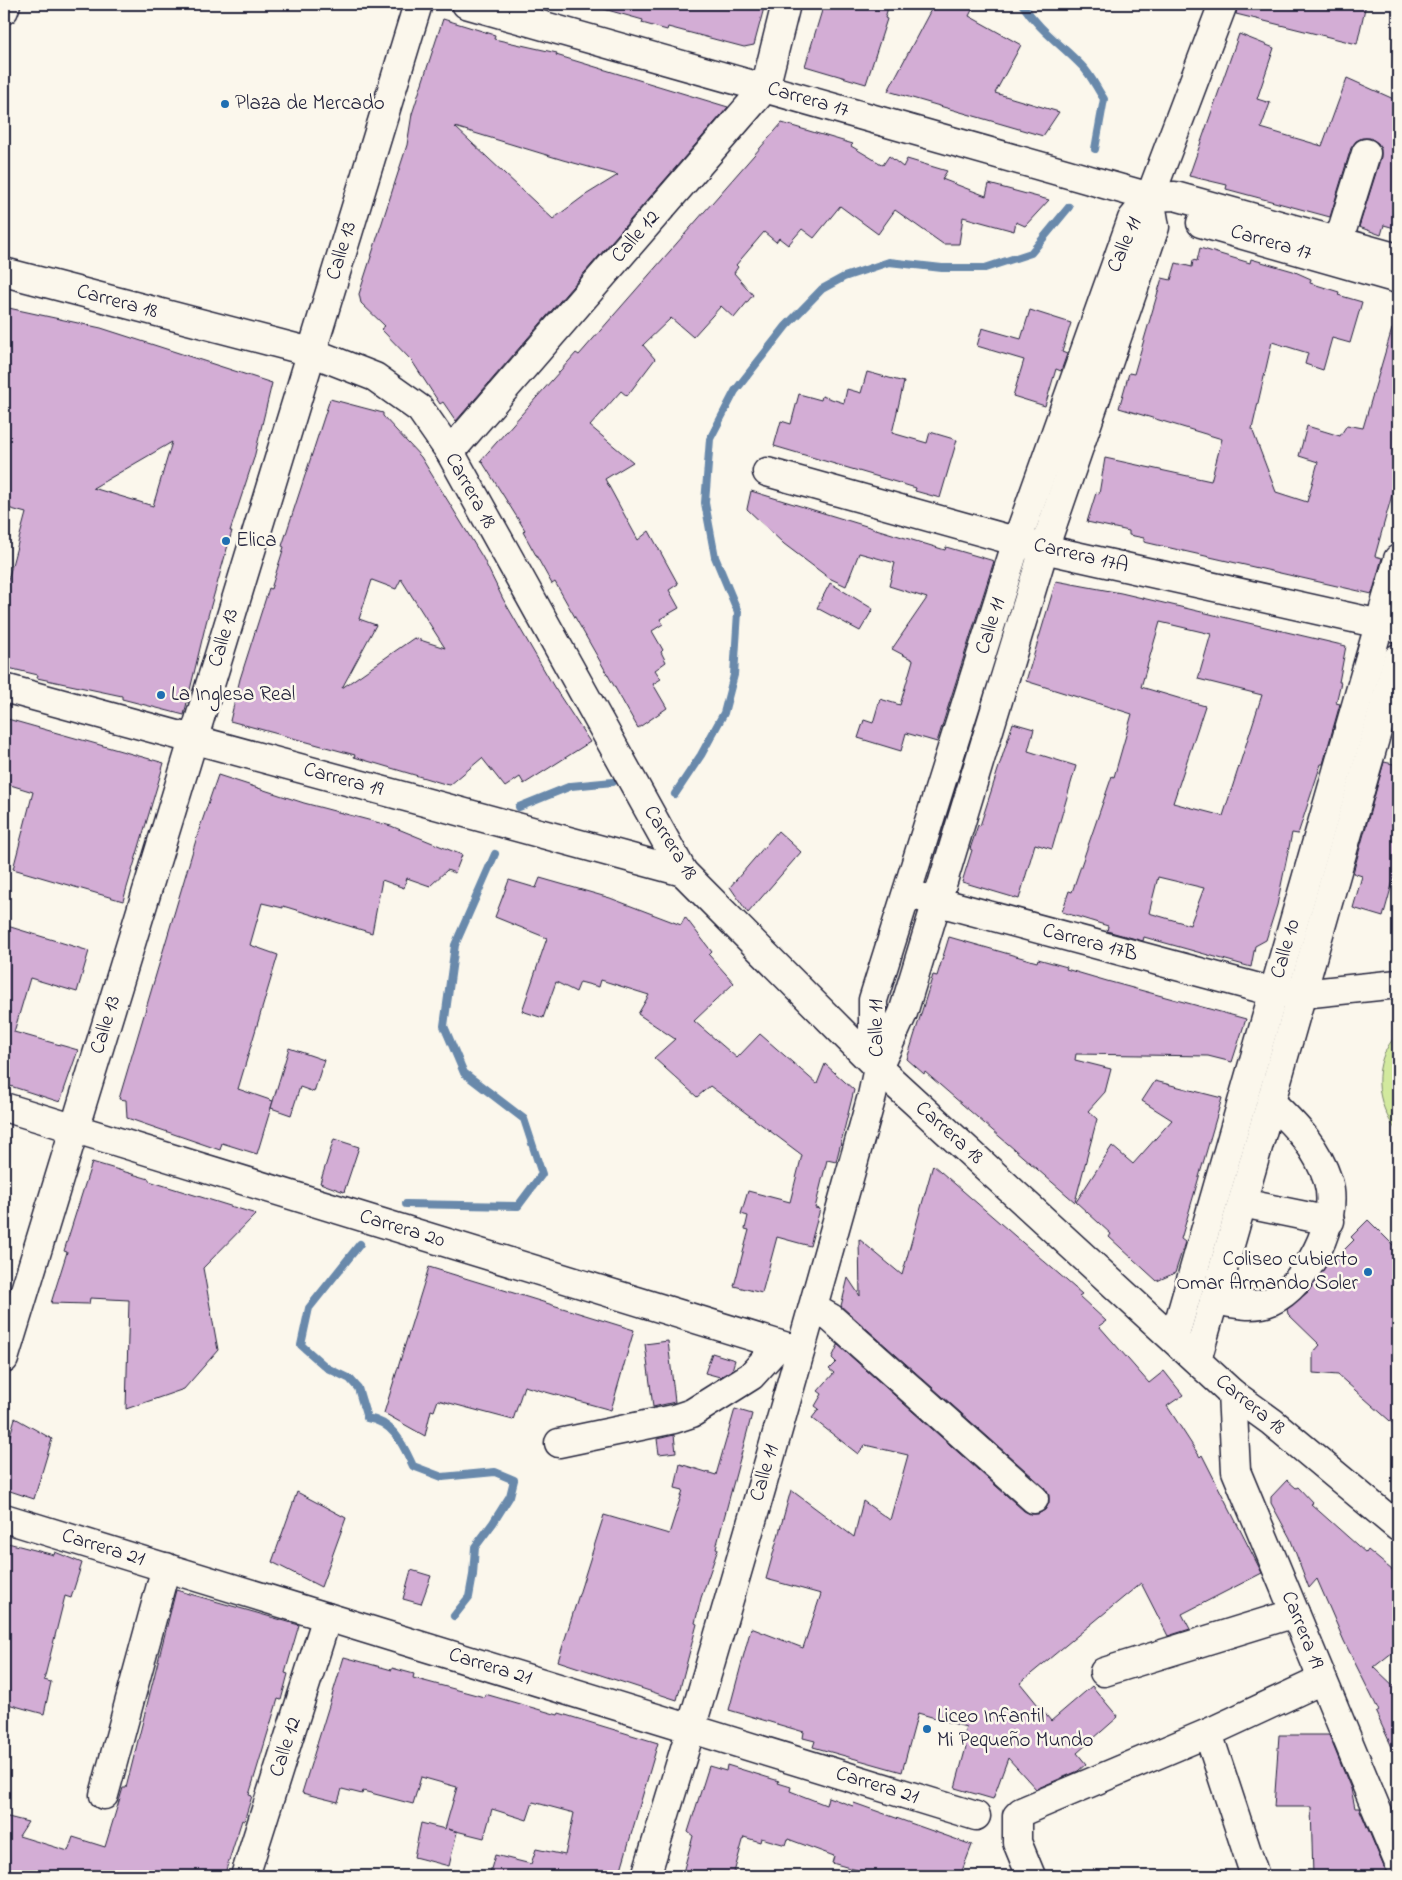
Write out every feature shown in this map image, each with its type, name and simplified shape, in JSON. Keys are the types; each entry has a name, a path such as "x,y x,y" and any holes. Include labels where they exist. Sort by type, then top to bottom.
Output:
{"street":[{"path":"4,10 6,4"},
{"name":"Calle 13","path":"4,1359 418,4"},
{"name":"Carrera 17","path":"466,4 1150,197 1174,196 1336,250 1398,279"},
{"name":"Calle 12","path":"450,452 765,88 786,4"},
{"name":"Calle 11","path":"878,1068 873,1034 873,1000 1017,541 1132,219 1150,197 1223,4"},
{"path":"1336,250 1366,153"},
{"name":"Calle 11","path":"646,1876 692,1728 790,1348 813,1308 872,1096 878,1068 904,1013 1044,549 1155,227 1150,197"},
{"name":"Carrera 17","path":"1336,250 1398,258"},
{"name":"Carrera 18","path":"4,272 312,352 375,376 420,409 450,452 683,872 878,1068 1232,1393 1272,1422 1398,1527"},
{"name":"Carrera 17A","path":"767,472 1044,549 1389,626"},
{"name":"Calle 10","path":"1174,1339 1274,992 1389,626 1398,558"},
{"name":"Calle 10","path":"1196,1360 1398,658"},
{"name":"Carrera 19","path":"4,688 683,872"},
{"name":"Carrera 17B","path":"906,894 1274,992 1302,994 1398,984"},
{"path":"1214,1300 1251,1305 1270,1301 1293,1285 1315,1255 1330,1221 1329,1183 1316,1152 1302,1132 1271,1102"},
{"name":"Carrera 20","path":"4,1107 790,1348"},
{"path":"1242,1202 1330,1221"},
{"path":"813,1308 832,1318 967,1437 1034,1500"},
{"path":"558,1443 674,1419 692,1413 751,1376 790,1348"},
{"name":"Carrera 19","path":"1232,1393 1236,1471 1398,1862"},
{"name":"Carrera 21","path":"4,1518 976,1816"},
{"path":"104,1795 166,1567"},
{"path":"1104,1672 1295,1613"},
{"name":"Calle 12","path":"245,1876 327,1617"},
{"path":"1031,1876 1016,1842 1017,1816 1022,1812 1208,1733 1322,1680"},
{"path":"1208,1733 1255,1876"}],"green space":[{"path":"1398,1033 1398,1133 1384,1109 1379,1083 1383,1057"}],"building":[{"path":"605,4 765,4 754,45 744,47 668,27 667,30 642,23 643,20 604,9"},
{"path":"824,4 889,4 885,18 887,19 866,84 805,66"},
{"path":"934,4 975,4 969,16 1021,45 995,93 1059,112 1043,136 888,91"},
{"path":"1238,4 1366,4 1357,44 1236,14"},
{"path":"443,19 495,35 494,39 557,53 556,55 728,107 456,421 443,402 440,404 412,361 381,329 385,326 361,303 359,294 407,145 412,114","holes":["455,127 618,175 584,196 553,219"]},
{"path":"1239,34 1274,48 1257,99 1270,103 1261,128 1322,146 1347,78 1398,101 1398,229 1384,225 1381,235 1359,227 1381,157 1381,149 1378,143 1370,138 1362,138 1356,141 1351,148 1330,217 1226,189 1227,185 1189,176"},
{"path":"782,123 853,144 851,146 883,165 889,156 903,167 907,159 947,171 942,179 986,196 989,184 1049,200 1025,226 1016,222 1014,231 963,217 959,244 943,244 895,210 878,234 840,206 814,238 802,229 788,245 779,238 776,242 764,232 736,265 738,267 734,273 753,295 734,318 721,306 693,337 671,318 643,345 655,359 627,396 621,391 590,426 633,462 605,479 638,540 649,531 678,584 669,590 679,608 660,619 663,624 652,631 663,650 661,652 666,662 655,670 661,679 653,684 667,708 638,728 555,582 552,584 523,532 525,530 481,460 576,353 579,355"},
{"path":"1200,248 1250,263 1251,259 1293,271 1311,279 1310,283 1339,292 1338,295 1362,302 1350,343 1332,338 1323,370 1305,364 1308,353 1272,342 1252,429 1276,492 1307,502 1318,462 1299,456 1307,426 1340,436 1347,425 1363,428 1392,329 1398,330 1398,473 1375,556 1382,558 1372,594 1144,542 1144,538 1129,535 1129,531 1087,522 1096,493 1099,494 1105,458 1211,481 1222,439 1119,408 1129,373 1134,374 1162,278 1171,280 1176,263 1192,267 1193,260 1197,261"},
{"path":"4,307 101,328 272,383 254,458 230,531 232,531 206,623 184,715 122,699 122,696 37,678 38,675 4,667 4,595 26,513 4,507","holes":["172,442 153,506 93,488"]},
{"path":"1030,310 1071,323 1062,352 1067,354 1061,371 1056,369 1045,406 1013,396 1024,360 977,346 982,328 1021,339"},
{"path":"867,372 904,382 892,433 927,443 930,432 957,440 940,498 915,491 916,488 774,446 781,421 791,424 799,394 821,400 822,396 844,403 847,389 861,393"},
{"path":"330,399 383,413 383,416 421,457 483,558 503,599 554,687 590,742 524,784 520,777 505,787 482,758 450,785 354,757 355,755 230,721 240,679 269,588 271,589 284,547 282,546","holes":["401,579 445,648 414,638 342,688 376,625 359,619 372,580 396,589"]},
{"path":"751,491 945,550 946,547 994,561 937,742 906,733 901,751 858,738 864,720 873,723 880,699 900,705 913,660 892,649 927,598 889,586 895,563 859,553 846,586 829,578 784,544 747,509"},
{"path":"1056,581 1121,593 1346,646 1336,703 1340,704 1323,764 1321,764 1298,834 1292,833 1277,905 1266,940 1255,946 1251,967 1144,937 1143,941 1107,931 1108,926 1062,912 1069,891 1072,892 1112,776 1114,777 1132,714 1026,681","holes":["1160,622 1211,634 1198,679 1262,695 1223,816 1173,803 1205,706 1141,687","1158,877 1204,888 1190,925 1149,913"]},
{"path":"830,583 873,609 860,631 817,608"},
{"path":"4,718 164,763 123,901 13,869 33,792 4,783"},
{"path":"1013,723 1034,729 1028,751 1076,766 1052,849 1035,844 1019,899 962,882 972,850 970,849 978,825 980,826"},
{"path":"1384,762 1398,765 1398,863 1383,917 1353,908 1362,876 1353,873"},
{"path":"218,775 304,803 391,826 462,855 455,873 447,870 430,886 407,878 404,888 382,880 372,933 283,906 283,908 262,903 250,945 278,955 238,1089 273,1101 257,1154 222,1143 220,1150 127,1118 126,1100 119,1099 199,830"},
{"path":"778,831 801,852 748,913 730,887"},
{"path":"540,878 610,898 681,925 685,917 712,952 709,955 734,983 694,1021 737,1058 760,1034 817,1084 825,1064 854,1090 836,1162 827,1160 815,1208 820,1209 810,1246 777,1237 762,1293 734,1286 749,1230 745,1229 748,1216 741,1214 748,1191 790,1202 802,1155 710,1086 697,1097 654,1058 675,1039 638,1014 649,995 601,980 599,987 580,982 576,992 556,982 543,1018 522,1011 547,938 495,917 509,880 536,888"},
{"path":"4,925 89,951 77,992 30,978 14,1032 78,1050 60,1102 4,1084"},
{"path":"949,937 1037,962 1038,959 1067,967 1066,969 1107,981 1246,1019 1232,1062 1208,1056 1076,1054 1075,1060 1111,1069 1105,1092 1088,1111 1097,1119 1075,1202 925,1072 924,1074 907,1059 933,975 937,976"},
{"path":"289,1048 324,1060 314,1092 300,1087 291,1115 271,1108"},
{"path":"1155,1081 1222,1098 1181,1239 1185,1242 1175,1273 1157,1281 1109,1237 1111,1234 1076,1202 1112,1146 1133,1164 1172,1120 1142,1101"},
{"path":"334,1139 359,1147 344,1192 320,1183"},
{"path":"92,1162 256,1214 203,1268 218,1350 184,1389 126,1409 129,1300 90,1298 89,1304 51,1303 67,1252 64,1251"},
{"path":"933,1165 1082,1294 1079,1296 1106,1321 1099,1326 1149,1383 1164,1371 1183,1395 1167,1406 1200,1457 1202,1455 1262,1573 1182,1614 1190,1629 1168,1636 1141,1583 1020,1683 1051,1721 1092,1686 1118,1717 1077,1753 1086,1764 1078,1771 1036,1789 1008,1758 993,1799 955,1788 966,1747 961,1746 966,1727 918,1713 902,1772 813,1747 815,1741 803,1738 804,1732 729,1710 751,1628 803,1648 821,1594 766,1579 791,1490 854,1537 863,1501 890,1520 908,1455 865,1445 858,1454 812,1418 819,1409 815,1406 822,1394 818,1391 834,1373 829,1369 836,1362 832,1358 838,1345 1024,1511 1030,1514 1038,1514 1045,1510 1049,1503 1049,1495 1044,1487 841,1306 848,1278 860,1296 859,1239 902,1275"},
{"path":"1368,1220 1398,1250 1398,1428 1338,1375 1313,1373 1313,1353 1320,1345 1288,1314 1287,1309 1308,1292 1328,1262 1332,1262 1354,1240 1351,1237"},
{"path":"429,1267 634,1330 611,1410 524,1386 513,1420 438,1400 434,1411 431,1410 425,1436 384,1413"},
{"path":"668,1341 675,1402 653,1407 645,1344"},
{"path":"712,1353 735,1360 732,1370 720,1377 705,1373"},
{"path":"735,1409 752,1414 716,1548 718,1549 701,1598 695,1623 697,1624 677,1700 558,1661 604,1515 669,1534 683,1490 675,1488 680,1464 716,1475"},
{"path":"15,1418 52,1439 34,1499 4,1489 4,1457"},
{"path":"674,1435 676,1452 659,1454 657,1439"},
{"path":"1287,1480 1296,1488 1298,1487 1313,1503 1311,1504 1366,1553 1368,1550 1398,1575 1398,1648 1374,1667 1398,1690 1398,1760 1376,1713 1379,1711 1344,1641 1317,1579 1309,1588 1290,1538 1271,1503 1271,1497"},
{"path":"297,1492 346,1518 321,1587 272,1562"},
{"path":"4,1542 54,1555 55,1552 82,1563 71,1598 65,1596 44,1680 51,1682 44,1714 4,1703"},
{"path":"411,1570 431,1576 421,1604 403,1599"},
{"path":"176,1590 299,1625 285,1673 288,1674 281,1700 278,1699 249,1795 252,1796 244,1821 242,1820 224,1876 4,1876 4,1816 28,1822 19,1836 68,1851 73,1837 105,1847 123,1788 126,1788"},
{"path":"344,1657 414,1674 413,1678 484,1697 485,1694 558,1715 559,1713 658,1743 619,1876 489,1876 495,1855 531,1864 536,1849 565,1855 574,1813 533,1802 527,1820 492,1809 484,1838 448,1829 457,1832 449,1866 414,1857 421,1823 445,1829 457,1787 421,1777 413,1804 363,1791 362,1794 342,1789 338,1802 302,1793"},
{"path":"1279,1735 1329,1735 1351,1789 1355,1808 1359,1808 1384,1867 1391,1876 1313,1876 1311,1807 1274,1807"},
{"path":"727,1765 779,1781 778,1783 791,1787 790,1791 826,1805 828,1797 853,1806 854,1803 972,1845 960,1876 855,1876 857,1870 832,1863 834,1856 788,1839 786,1845 761,1838 760,1842 744,1837 733,1876 682,1876 693,1836 688,1832 709,1766 726,1771"}],"waterway":[{"path":"1022,4 1043,30 1085,70 1104,99 1095,149"},
{"path":"675,794 701,755 724,713 734,675 738,612 715,557 705,503 710,439 735,391 786,326 822,289 844,277 889,262 942,268 985,268 1031,253 1069,207"},
{"path":"519,807 571,786 613,782"},
{"path":"406,1204 518,1206 542,1174 524,1119 464,1073 444,1026 455,945 495,854"},
{"path":"360,1244 309,1308 301,1345 327,1368 350,1379 358,1388 367,1418 376,1420 391,1429 413,1466 442,1477 495,1472 514,1480 510,1496 475,1547 469,1597 454,1616"}],"place":[{"name":"Plaza de Mercado","path":"225,104"},
{"name":"Elica","path":"226,541"},
{"name":"La Inglesa Real","path":"161,695"},
{"name":"Coliseo cubierto Omar Armando Soler","path":"1368,1272"},
{"name":"Liceo Infantil Mi Pequeño Mundo","path":"927,1729"}]}
